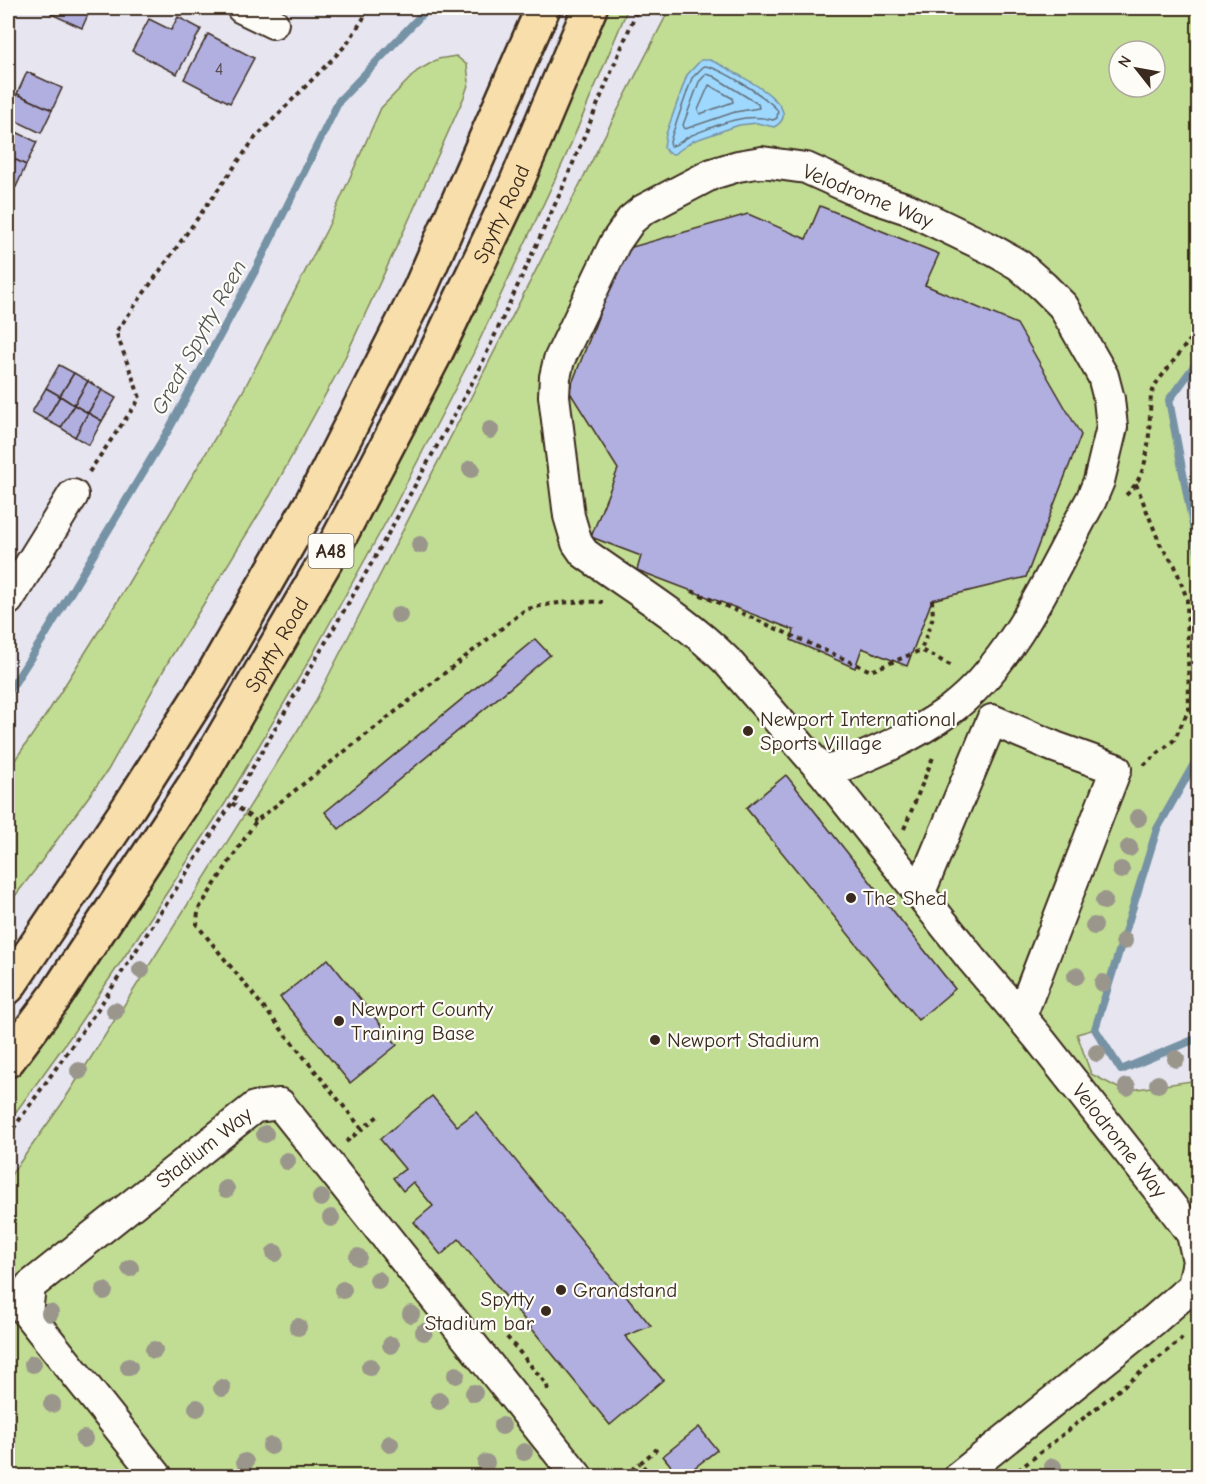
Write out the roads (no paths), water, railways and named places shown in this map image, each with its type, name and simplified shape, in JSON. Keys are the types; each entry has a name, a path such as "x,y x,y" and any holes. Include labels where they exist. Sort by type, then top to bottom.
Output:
{"main road":[{"name":"Spytty Road","path":"8,987 129,807 210,680 312,502 420,289 543,8"},
{"name":"Spytty Road","path":"8,1060 55,997 203,772 340,536 436,352 516,184 590,8"}],"street":[{"path":"242,8 273,23"},
{"name":"Velodrome Way","path":"824,773 912,735 951,709 980,682 1025,620 1091,500 1100,481 1112,427 1109,399 1103,376 1078,329 1063,306 1019,265 908,209 866,195 806,168 762,162 712,174 643,210 632,220 615,243 559,360 555,377 554,396 569,516 577,543 584,553 711,645 824,773 970,957 1021,1016 1192,1234 1198,1261 1193,1286 960,1476"},
{"path":"8,600 73,495"},
{"path":"920,892 992,720 1055,747 1116,769 1021,1016"},
{"name":"Stadium Way","path":"157,1476 27,1313 30,1286 255,1107 280,1104 578,1476"}],"water":[{"path":"701,60 710,60 719,64 766,92 782,110 782,119 774,127 757,123 739,125 693,141 674,154 668,153 664,148 666,134 687,75"}],"waterway":[{"name":"Great Spytty Reen","path":"8,693 169,429 256,269 339,101 428,8"},
{"path":"1198,361 1169,400 1198,552"},
{"path":"1198,757 1157,829 1095,1029 1121,1070 1198,1038"}],"place":[{"name":"Newport International Sports Village","path":"748,731"},
{"name":"The Shed","path":"851,898"},
{"name":"Newport County Training Base","path":"339,1021"},
{"name":"Newport Stadium","path":"655,1040"},
{"name":"Grandstand","path":"561,1290"},
{"name":"Spytty Stadium bar","path":"546,1311"}]}
